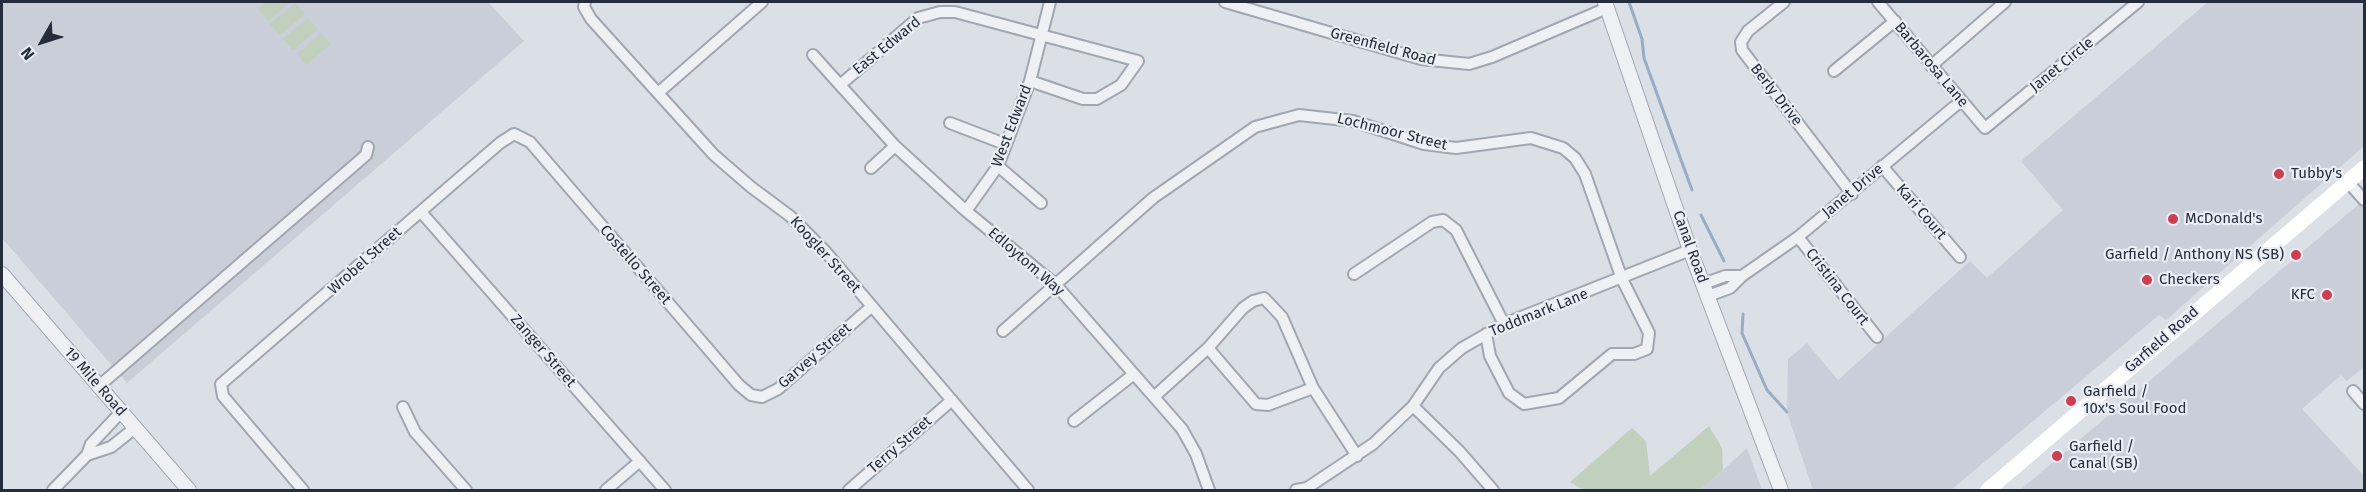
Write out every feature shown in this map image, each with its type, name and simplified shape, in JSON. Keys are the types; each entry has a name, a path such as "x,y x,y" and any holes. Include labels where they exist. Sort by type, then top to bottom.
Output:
{"main road":[{"name":"Garfield Road","path":"1988,490 2364,168"}],"street":[{"path":"658,93 762,2"},
{"name":"West Edward","path":"966,211 998,166 1030,81 1050,2"},
{"name":"Greenfield Road","path":"1225,2 1421,59 1469,64 1492,57 1606,5"},
{"name":"Berly Drive","path":"1784,2 1748,32 1741,42 1742,50 1852,194"},
{"name":"Barbarosa Lane","path":"1878,2 1985,128"},
{"path":"1931,66 2005,2"},
{"name":"Janet Circle","path":"1985,128 2138,2"},
{"name":"Koogler Street","path":"585,4 591,19 734,173 790,216 825,251 1028,490"},
{"name":"Canal Road","path":"1606,5 1690,250 1780,490"},
{"name":"East Edward","path":"840,85 918,18 954,12 1138,61 1121,85 1097,99 1083,99 1030,81"},
{"path":"1834,71 1895,21"},
{"name":"Edloytom Way","path":"813,55 895,146 966,211 1056,285 1155,396 1190,440 1209,490"},
{"name":"Janet Drive","path":"1706,290 1730,288 1742,276 1798,237 1852,194 1960,101"},
{"name":"Lochmoor Street","path":"1003,332 1154,198 1226,145 1255,127 1277,119 1299,115 1353,121 1424,144 1456,148 1531,138 1563,148 1575,158 1585,174 1622,279 1649,333 1647,349 1634,354 1612,354 1558,398 1524,404 1509,393 1491,356 1486,334"},
{"path":"950,123 1005,144"},
{"name":"Wrobel Street","path":"303,490 220,391 221,384 284,332 500,143 514,134"},
{"name":"Costello Street","path":"514,134 530,142 739,385 756,398"},
{"path":"871,168 895,146"},
{"path":"99,386 366,155 368,147"},
{"path":"998,166 1041,203"},
{"name":"Kari Court","path":"1882,166 1960,257"},
{"path":"2348,182 2364,200"},
{"name":"Zanger Street","path":"421,212 665,490"},
{"path":"1354,274 1432,222 1443,220 1456,230 1504,324"},
{"name":"Cristina Court","path":"1798,237 1877,337"},
{"name":"Toddmark Lane","path":"1357,456 1413,406 1439,368 1462,348 1504,324 1622,279 1648,264 1690,250"},
{"name":"19 Mile Road","path":"2,274 189,490"},
{"path":"1155,396 1209,348 1243,308 1253,301 1264,298 1282,317 1313,388 1357,456 1308,489 1296,490"},
{"name":"Garvey Street","path":"756,398 778,389 871,307"},
{"path":"1209,348 1256,404 1268,405 1313,388"},
{"path":"1074,421 1134,374"},
{"path":"2353,391 2364,404"},
{"name":"Terry Street","path":"849,490 952,400"},
{"path":"1413,406 1460,452 1493,490"},
{"path":"403,407 415,432 466,490"},
{"path":"53,490 66,486 87,455 91,444 121,412"},
{"path":"87,455 111,447 135,428"},
{"path":"606,490 640,461"}],"shaded area":[{"path":"2,2 488,2 524,41 127,383 2,238"},
{"path":"2208,2 2364,2 2364,146 2166,320 2159,315 1951,490 1813,490 1787,412 1788,359 1807,343 1838,380 1970,261 1987,278 2063,210 2021,161"},
{"path":"2364,200 2364,367 2347,381 2341,375 2302,409 2364,476 2364,490 2020,490"},
{"path":"1747,448 1762,490 1700,490 1723,470"}],"green space":[{"path":"266,2 290,2 268,21 258,9"},
{"path":"295,3 305,14 280,35 270,24"},
{"path":"308,18 318,29 293,50 283,39"},
{"path":"321,33 331,44 306,65 297,54"},
{"path":"1709,426 1722,448 1723,470 1700,490 1584,490 1570,482 1632,428 1646,441 1650,476"}],"waterway":[{"path":"1629,2 1642,39 1644,58 1692,190"},
{"path":"1701,215 1724,261"},
{"path":"1743,314 1742,333 1767,390 1787,412"}],"place":[{"name":"Tubby's","path":"2279,174"},
{"name":"McDonald's","path":"2173,219"},
{"name":"Garfield / Anthony NS (SB)","path":"2296,255"},
{"name":"Checkers","path":"2147,280"},
{"name":"KFC","path":"2327,295"},
{"name":"Garfield / 10x's Soul Food","path":"2071,401"},
{"name":"Garfield / Canal (SB)","path":"2057,456"}]}
